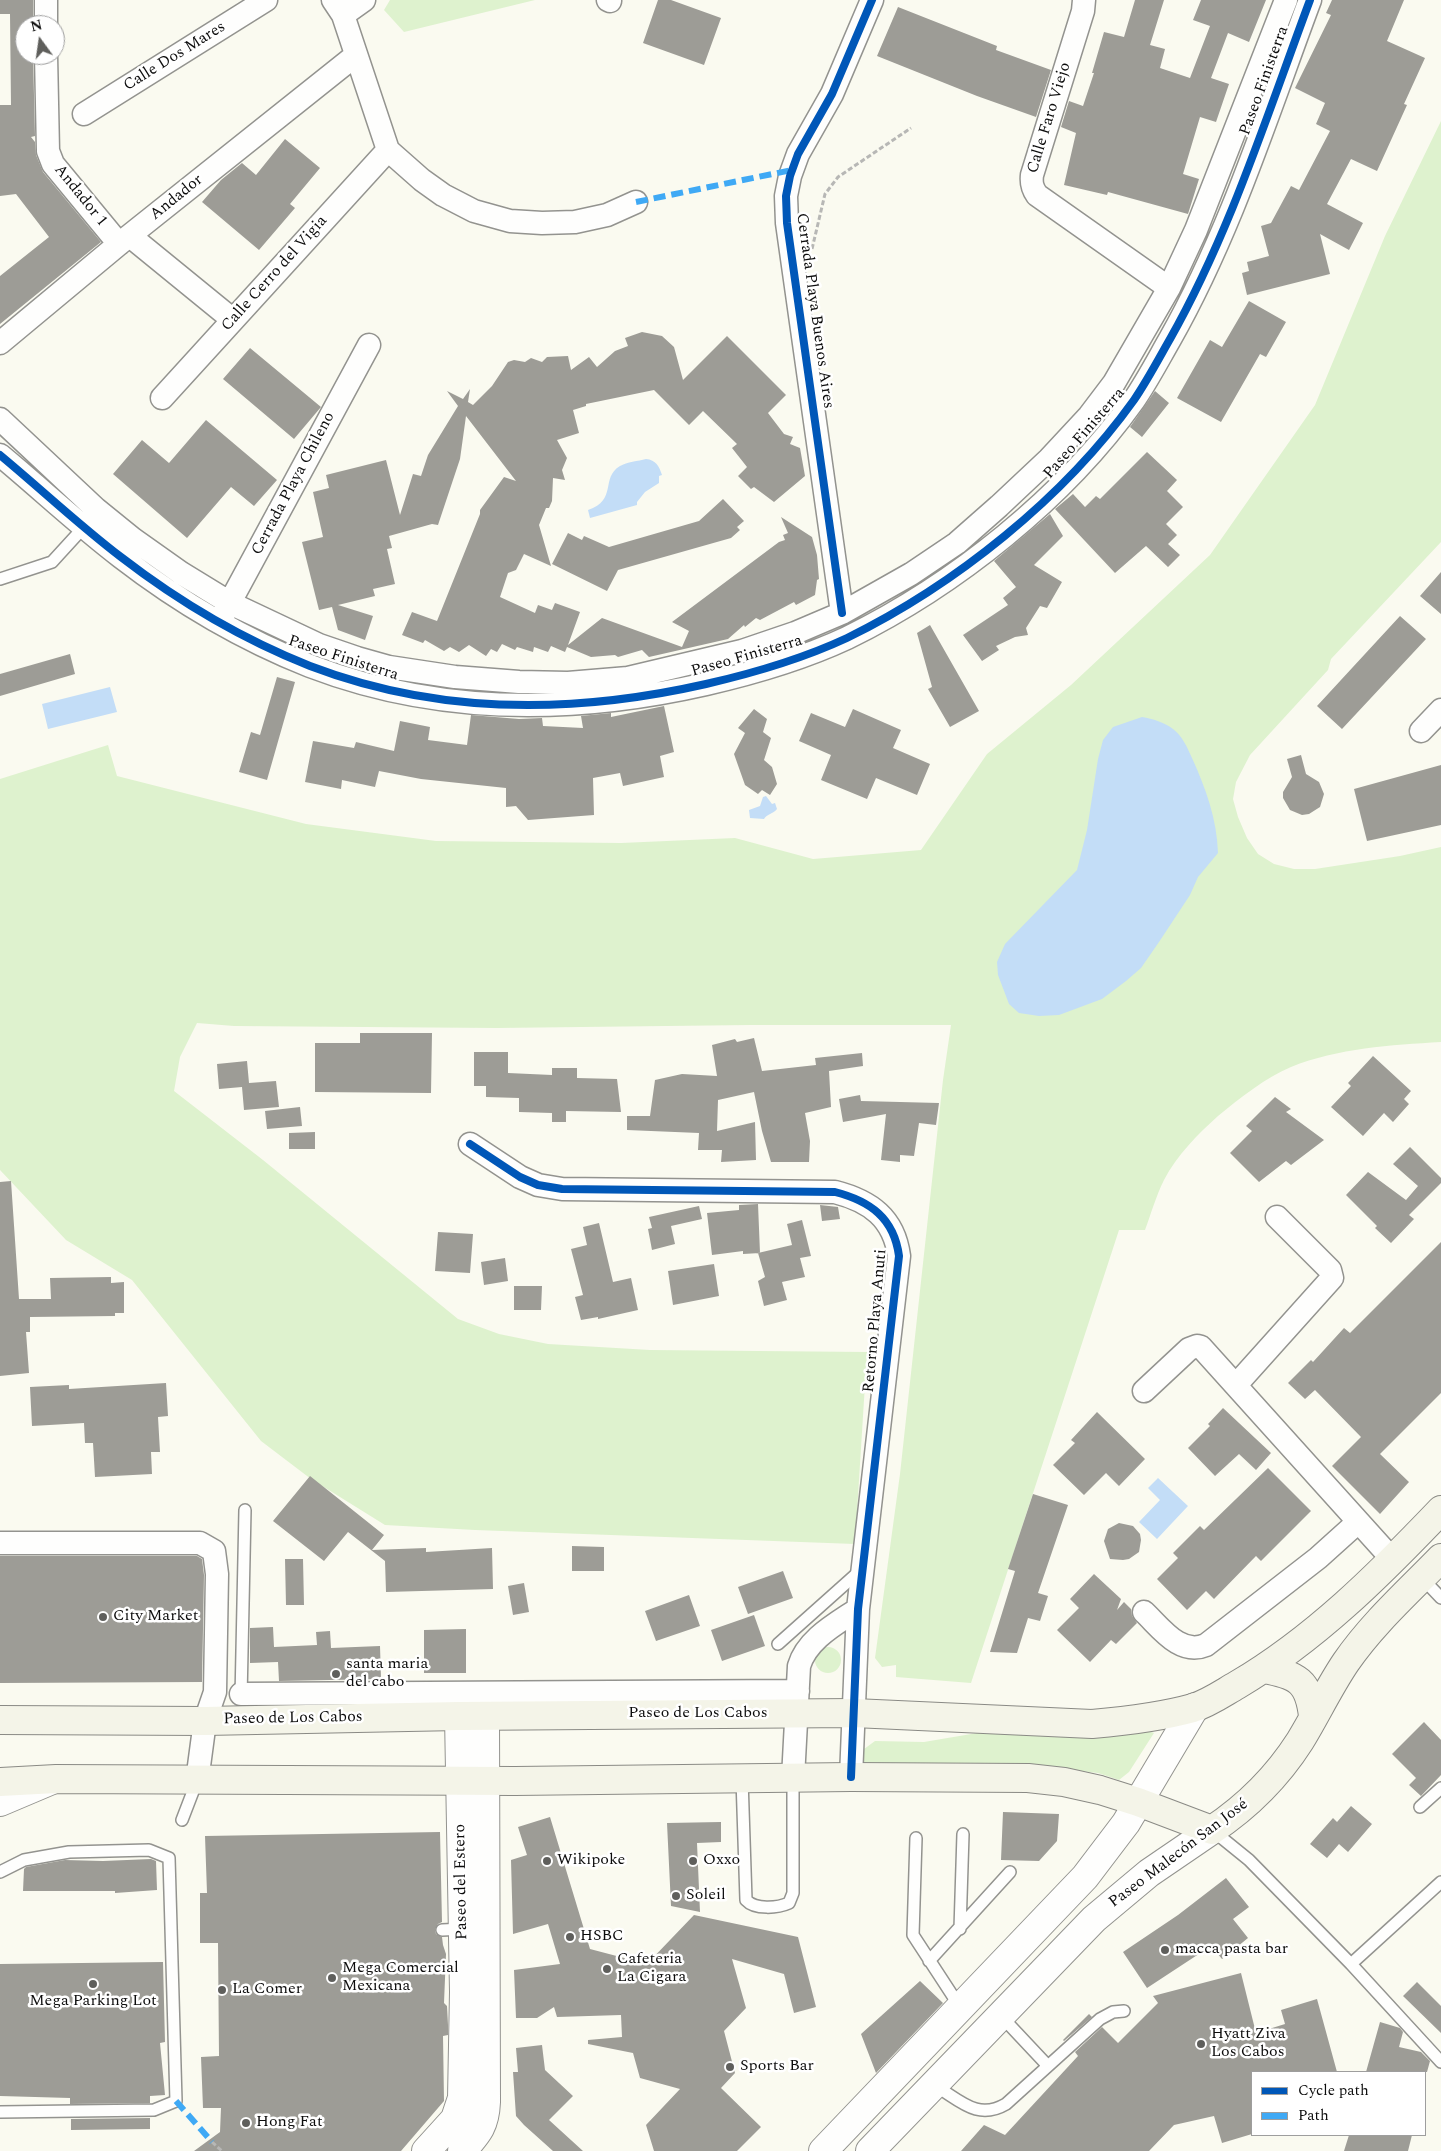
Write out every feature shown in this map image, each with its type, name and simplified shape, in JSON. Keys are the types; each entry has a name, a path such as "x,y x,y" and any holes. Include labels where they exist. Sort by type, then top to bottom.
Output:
{"main road":[{"path":"1393,1560 1441,1510"},
{"name":"Paseo Malecón San José","path":"1212,1830 1249,1804 1271,1780 1300,1741 1345,1663 1363,1639 1441,1558"},
{"name":"Paseo de Los Cabos","path":"0,1720 205,1721 241,1707 472,1716 798,1702 854,1713 1092,1724 1157,1716 1195,1707 1217,1697 1264,1668 1358,1594 1393,1560"},
{"path":"1264,1668 1286,1673 1298,1679 1307,1688 1312,1701 1313,1716"},
{"path":"0,1782 56,1779 472,1781 851,1777 1028,1778 1064,1782 1138,1802 1212,1830"}],"street":[{"path":"46,0 46,15"},
{"name":"Calle Dos Mares","path":"84,114 266,0"},
{"path":"364,0 338,8 388,150 422,180 443,195 474,211 510,221 542,223 575,222 607,215 636,202"},
{"name":"Cerrada Playa Buenos Aires","path":"842,613 787,223 786,196 790,176 798,154 832,94 872,0"},
{"name":"Calle Faro Viejo","path":"1084,0 1083,11 1032,175 1033,189 1037,195 1169,288"},
{"name":"Paseo Finisterra","path":"0,455 84,527 155,582 224,613 389,667 455,677 519,682 568,683 628,678 733,653 795,633 842,613 911,574 957,543 1049,459 1089,416 1114,383 1169,288 1207,204 1286,0"},
{"name":"Paseo Finisterra","path":"0,419 73,488 133,539 181,573 253,640 312,667 407,693 491,704 561,706 650,696 732,678 792,661 845,638 900,610 956,573 1004,537 1068,478 1135,398 1192,300 1223,232 1310,0"},
{"name":"Andador","path":"0,343 125,240 356,56"},
{"name":"Andador 1","path":"46,65 48,151 53,164 125,240 233,320"},
{"name":"Calle Cerro del Vigia","path":"162,398 388,150"},
{"name":"Cerrada Playa Chileno","path":"224,613 369,345"},
{"name":"Paseo Finisterra","path":"1114,383 1135,398"},
{"path":"312,667 319,645"},
{"path":"1421,731 1441,710"},
{"name":"Retorno Playa Anuti","path":"470,1144 520,1177 538,1185 562,1190 835,1192 855,1197 872,1206 883,1218 897,1243 899,1256 858,1609 851,1777"},
{"path":"1236,1385 1332,1278 1330,1270 1277,1217"},
{"path":"1144,1391 1189,1349 1197,1346 1200,1347 1393,1560"},
{"path":"1144,1612 1182,1647 1199,1648 1206,1645 1318,1558 1358,1522"},
{"path":"0,1544 200,1542 214,1551 217,1574 215,1692 205,1721 197,1781"},
{"path":"793,1778 799,1666 803,1654 821,1636 858,1609"},
{"path":"241,1707 798,1702"},
{"path":"823,2151 961,2008 1084,1877 1105,1852 1138,1802 1195,1707"},
{"name":"Paseo del Estero","path":"462,2151 480,2130 486,2113 475,1992 464,1930 472,1781 472,1716"},
{"path":"0,1802 56,1779"},
{"name":"Paseo Malecón San José","path":"870,2151 1094,1919 1148,1873 1212,1830"},
{"name":"Paseo del Estero","path":"426,2151 455,2119 460,2107 475,1992"}],"lane":[{"path":"0,579 52,562 84,527"},
{"path":"241,1707 245,1510"},
{"path":"778,1644 863,1568"},
{"path":"1422,1578 1441,1598"},
{"path":"742,1779 746,1900 756,1906 777,1906 789,1903 793,1893 793,1778"},
{"path":"182,1820 197,1781"},
{"path":"1420,1807 1441,1788"},
{"path":"1212,1830 1249,1860 1351,1964 1441,2062"},
{"path":"960,1929 963,1834"},
{"path":"916,1838 912,1930 915,1940 961,2008"},
{"path":"0,1872 24,1860 69,1852 148,1850 169,1858 176,2101 154,2110 0,2112"},
{"path":"929,1961 1010,1872"},
{"path":"1351,1964 1441,1882"},
{"path":"934,2085 976,2110 985,2112 996,2110 1006,2104 1105,2015 1124,2011"},
{"path":"1001,2016 1048,2066"}],"path":[{"path":"794,270 812,249 825,194 838,176 911,128"},
{"path":"212,2142 222,2151"}],"green space":[{"path":"390,0 535,0 404,32 384,10"},
{"path":"1441,121 1441,542 1331,659 1328,670 1250,755 1236,782 1233,799 1247,838 1258,854 1274,864 1294,869 1315,869 1400,856 1441,847 1441,1042 1365,1048 1309,1061 1291,1067 1272,1077 1244,1095 1218,1116 1182,1154 1164,1180 1145,1230 1119,1230 971,1683 896,1677 896,1665 882,1667 875,1658 900,1474 943,1080 951,1025 497,1028 234,1026 197,1023 180,1057 174,1091 263,1160 458,1319 499,1334 548,1344 650,1350 867,1352 855,1544 385,1525 311,1479 261,1441 132,1280 66,1240 0,1170 0,779 108,745 117,776 306,824 436,841 621,843 735,838 813,859 921,850 987,754 1071,685 1210,555 1315,405 1385,236"},
{"path":"828,1647 838,1650 841,1660 838,1670 828,1673 818,1670 815,1660 818,1650"},
{"path":"1146,1730 1154,1733 1129,1772 1119,1780 1098,1773 1072,1770 871,1768 861,1761 860,1752 875,1741 924,1742 977,1733"}],"water":[{"path":"646,459 655,462 658,466 662,475 659,476 659,483 645,492 637,502 637,505 590,518 588,510 603,501 614,471 620,466"},
{"path":"110,687 117,712 48,729 42,704"},
{"path":"1142,717 1158,721 1170,727 1184,742 1210,804 1218,853 1198,877 1190,895 1141,968 1126,981 1102,999 1059,1015 1039,1016 1019,1013 1009,1004 998,975 997,962 1005,944 1077,870 1087,830 1098,759 1103,740 1113,727"},
{"path":"766,796 772,804 775,803 777,809 764,819 750,818 749,810 760,806 763,797"},
{"path":"1158,1478 1188,1506 1157,1539 1139,1522 1160,1500 1148,1488"}],"building":[{"path":"0,0 33,0 33,15 15,15 15,65 33,65 35,136 31,137 35,142 36,155 43,172 101,242 0,324 0,276 49,237 16,194 0,196 0,105 11,105 10,14 0,14"},
{"path":"658,0 671,0 721,18 704,65 643,43"},
{"path":"1135,0 1164,0 1150,45 1165,49 1160,68 1190,78 1210,26 1193,20 1201,0 1266,0 1249,42 1228,33 1211,78 1229,84 1216,122 1200,117 1183,174 1199,179 1188,214 1108,192 1107,195 1064,185 1076,133 1061,127 1069,101 1083,106 1094,73 1092,73 1104,32 1124,37"},
{"path":"1332,0 1404,0 1387,41 1425,58 1404,104 1407,105 1377,171 1351,159 1327,204 1363,223 1349,250 1320,234 1330,274 1247,295 1242,273 1249,271 1247,262 1269,256 1261,226 1271,223 1291,186 1299,190 1330,131 1316,124 1325,103 1295,88 1331,15 1326,13"},
{"path":"898,7 997,46 996,50 1051,70 1036,117 977,96 877,56"},
{"path":"285,139 320,168 290,204 295,208 259,250 202,202 221,180 242,163 256,175"},
{"path":"1249,301 1286,322 1266,357 1260,354 1221,422 1177,398 1210,340 1222,347"},
{"path":"642,332 662,336 674,347 683,380 727,336 786,395 768,413 784,434 793,437 790,444 800,448 805,476 774,502 754,487 751,489 738,476 747,467 732,448 737,444 703,411 689,425 654,390 586,404 586,406 573,410 579,433 557,440 567,458 562,470 565,480 553,478 552,501 549,508 546,508 539,525 551,566 524,554 516,570 508,573 500,597 535,613 538,605 552,610 555,603 580,612 568,645 602,618 682,647 689,631 672,622 779,542 785,540 783,535 788,533 781,517 812,537 817,555 819,579 817,580 815,595 796,605 794,602 760,620 756,618 745,627 744,625 728,639 649,657 642,650 618,657 615,655 591,657 567,647 565,652 551,646 548,652 534,647 533,652 517,647 515,650 502,644 497,652 491,649 486,656 469,645 459,652 450,647 444,651 425,640 423,643 402,635 412,612 437,621 480,510 504,477 516,481 466,416 460,459 438,525 432,524 389,536 392,548 387,549 395,584 373,589 375,596 338,605 373,616 365,640 338,630 332,607 319,610 302,542 323,537 313,492 329,488 326,475 386,460 400,515 413,474 421,476 428,455 458,406 447,391 463,399 470,389 468,402 473,405 492,386 508,362 514,360 525,362 531,358 542,362 547,357 568,356 571,370 589,357 597,367 615,351 628,346 625,338"},
{"path":"250,348 321,407 294,439 223,379"},
{"path":"1155,391 1169,403 1142,437 1130,427"},
{"path":"206,420 277,480 254,506 231,487 187,538 113,474 142,440 169,463"},
{"path":"1147,452 1177,480 1167,491 1183,507 1166,524 1177,535 1168,544 1180,555 1168,567 1146,546 1115,573 1055,509 1073,494 1085,507 1096,496 1100,499"},
{"path":"723,499 744,521 737,527 740,530 731,538 618,570 607,591 552,564 568,533 582,540 584,536 609,547 699,521"},
{"path":"1050,514 1063,536 1034,565 1062,582 1047,608 1040,606 1026,628 1028,635 1015,637 996,646 999,650 982,661 963,635 1008,605 1003,598 1016,587 994,561"},
{"path":"1441,572 1441,614 1420,596"},
{"path":"1400,616 1426,639 1342,729 1317,706"},
{"path":"930,625 979,711 950,727 928,689 932,687 917,633"},
{"path":"70,654 75,674 0,696 0,674"},
{"path":"277,677 295,682 267,780 239,772 251,732 260,735"},
{"path":"664,706 674,752 660,756 664,777 623,786 620,773 593,778 594,815 528,820 516,806 506,807 506,788 421,779 379,771 375,787 342,780 341,789 305,782 313,741 354,748 356,742 394,751 400,721 430,727 428,740 467,745 471,715 519,719 542,718 543,726 583,728 581,716 611,713 611,717"},
{"path":"754,709 767,719 763,732 771,738 764,760 772,767 777,784 770,795 762,790 758,794 745,785 734,754 745,733 738,728"},
{"path":"853,709 901,730 893,748 930,764 917,795 876,778 867,799 821,780 831,755 799,741 811,713 845,727"},
{"path":"1301,755 1306,774 1319,782 1324,794 1320,807 1309,814 1302,815 1290,810 1283,798 1283,792 1292,777 1287,759"},
{"path":"1441,765 1441,825 1367,841 1354,789"},
{"path":"360,1033 432,1033 431,1093 315,1092 315,1043 360,1043"},
{"path":"754,1038 762,1071 816,1065 815,1058 862,1053 863,1066 829,1071 831,1107 805,1113 810,1141 809,1162 771,1162 754,1092 718,1100 717,1131 755,1122 756,1160 721,1162 722,1150 698,1150 699,1133 627,1130 627,1116 650,1116 655,1080 682,1074 717,1076 712,1045 735,1039 737,1042"},
{"path":"474,1052 508,1052 508,1073 552,1075 552,1068 577,1068 577,1078 617,1079 621,1112 566,1111 566,1122 552,1122 552,1113 519,1112 519,1098 486,1097 486,1086 474,1086"},
{"path":"1373,1056 1411,1091 1404,1099 1409,1104 1393,1122 1384,1113 1363,1136 1331,1107 1351,1086 1348,1083"},
{"path":"247,1061 249,1083 276,1081 279,1107 244,1110 242,1087 219,1089 217,1064"},
{"path":"860,1095 861,1101 939,1103 936,1125 919,1123 914,1156 900,1155 900,1162 881,1160 886,1114 843,1122 839,1099"},
{"path":"1275,1097 1291,1109 1286,1112 1324,1140 1291,1165 1286,1161 1259,1182 1230,1153 1252,1131 1246,1126"},
{"path":"300,1107 302,1126 267,1129 265,1111"},
{"path":"315,1132 315,1149 289,1149 289,1133"},
{"path":"1410,1147 1441,1178 1441,1183 1409,1215 1414,1219 1391,1243 1346,1195 1368,1172 1406,1200 1418,1186 1393,1164"},
{"path":"11,1181 19,1299 51,1299 50,1278 111,1277 111,1283 124,1282 124,1313 115,1313 115,1316 30,1317 30,1332 26,1332 29,1373 0,1376 0,1182"},
{"path":"758,1204 760,1253 743,1254 743,1251 712,1255 707,1213 739,1210 739,1205"},
{"path":"820,1205 838,1207 840,1219 822,1221"},
{"path":"699,1206 702,1219 671,1226 675,1244 652,1250 648,1229 652,1228 649,1217"},
{"path":"802,1220 811,1256 800,1258 805,1277 782,1282 787,1300 764,1306 758,1281 765,1277 758,1253 792,1245 787,1224"},
{"path":"599,1223 613,1282 631,1278 638,1310 598,1319 598,1317 581,1320 575,1297 583,1295 571,1249 587,1245 583,1227"},
{"path":"438,1232 473,1234 470,1273 435,1271"},
{"path":"1441,1242 1441,1393 1380,1454 1409,1482 1380,1514 1332,1466 1361,1437 1315,1390 1305,1399 1288,1383 1311,1360 1313,1362 1344,1328 1350,1333"},
{"path":"505,1258 508,1281 484,1285 481,1262"},
{"path":"714,1264 719,1296 673,1305 668,1271"},
{"path":"514,1286 542,1286 541,1310 514,1310"},
{"path":"166,1383 168,1416 158,1417 160,1452 151,1452 152,1474 95,1477 93,1443 85,1443 84,1423 32,1426 30,1387 69,1385 69,1389"},
{"path":"1223,1408 1271,1453 1256,1470 1239,1454 1215,1476 1188,1448 1210,1426 1208,1424"},
{"path":"1097,1412 1145,1459 1119,1486 1106,1473 1084,1495 1053,1465 1075,1443 1071,1440"},
{"path":"1268,1468 1311,1511 1261,1561 1256,1556 1214,1599 1206,1591 1187,1610 1157,1579 1178,1558 1173,1553 1200,1526 1204,1530"},
{"path":"310,1476 384,1535 372,1550 426,1548 426,1552 492,1548 493,1589 386,1592 385,1561 348,1532 324,1561 273,1521"},
{"path":"1033,1494 1068,1505 1038,1593 1048,1596 1040,1621 1028,1618 1017,1653 990,1652 1015,1571 1008,1569"},
{"path":"1119,1523 1133,1526 1140,1534 1139,1552 1129,1559 1110,1559 1104,1541 1108,1529"},
{"path":"572,1546 604,1547 604,1571 572,1571"},
{"name":"City Market","path":"0,1556 197,1556 202,1559 204,1575 202,1682 0,1683"},
{"path":"285,1559 303,1559 304,1605 286,1605"},
{"path":"783,1571 793,1598 748,1614 738,1587"},
{"path":"1094,1574 1121,1599 1117,1610 1124,1602 1131,1609 1132,1616 1137,1623 1116,1644 1111,1640 1090,1662 1057,1630 1079,1608 1070,1599"},
{"path":"524,1583 529,1612 513,1615 508,1586"},
{"path":"689,1595 700,1626 656,1641 645,1611"},
{"path":"754,1615 765,1646 722,1661 711,1630"},
{"path":"273,1627 274,1647 317,1645 316,1632 330,1631 331,1648 380,1646 381,1679 279,1681 278,1662 250,1663 250,1628"},
{"path":"466,1629 466,1673 424,1673 424,1630"},
{"path":"1424,1722 1441,1740 1441,1775 1421,1796 1409,1785 1416,1778 1392,1754"},
{"path":"1351,1806 1372,1824 1348,1852 1339,1844 1327,1858 1310,1844 1333,1818 1337,1822"},
{"path":"1003,1812 1059,1814 1057,1841 1039,1861 1001,1860"},
{"path":"550,1817 590,1949 647,1964 694,1915 798,1937 816,2007 794,2013 784,1974 732,1959 746,2008 724,2031 735,2073 721,2088 761,2127 737,2151 654,2151 646,2125 680,2089 640,2078 633,2053 588,2044 588,2040 622,2037 621,2015 557,2017 554,2007 537,2018 516,2018 514,1970 560,1964 548,1924 513,1934 511,1860 527,1855 518,1827"},
{"path":"721,1822 721,1842 697,1843 700,1912 671,1906 667,1823"},
{"name":"Mega Comercial Mexicana","path":"440,1832 442,1922 438,1924 435,1930 436,1934 442,1937 446,1954 444,2003 447,2006 448,2035 443,2036 444,2101 401,2151 194,2151 220,2132 221,2108 203,2108 201,2057 219,2056 218,1943 200,1943 200,1893 207,1893 205,1836"},
{"path":"151,1859 156,1861 157,1890 115,1893 115,1891 23,1891 24,1869 26,1867 65,1860"},
{"path":"1226,1878 1249,1907 1233,1919 1248,1938 1222,1959 1211,1946 1147,1988 1123,1952 1178,1915"},
{"path":"163,1962 165,2042 160,2043 165,2095 150,2096 150,2103 70,2104 70,2098 0,2096 0,1964"},
{"path":"1241,1973 1256,2033 1285,2024 1281,2010 1317,1999 1337,2071 1251,2071 1251,2134 1222,2143 1214,2116 1174,2125 1149,2151 961,2151 984,2125 1005,2135 1078,2056 1075,2052 1102,2027 1118,2043 1158,2003 1153,1996"},
{"path":"920,1981 943,2003 876,2073 861,2034"},
{"path":"1417,1982 1441,2006 1441,2033 1403,1996"},
{"path":"1089,2014 1092,2017 1064,2041 1063,2040"},
{"path":"1380,2022 1400,2028 1403,2032 1399,2047 1421,2052 1430,2061 1427,2072 1366,2071"},
{"path":"542,2045 545,2070 573,2096 549,2120 583,2151 553,2151 516,2116 513,2072 518,2072 516,2048"},
{"path":"150,2118 150,2129 71,2130 71,2119"},
{"path":"1349,2136 1412,2136 1408,2151 1344,2151"}],"marked path":[{"path":"636,202 792,170"},
{"path":"176,2101 212,2142"}],"cycle path":[{"path":"842,613 787,223 786,196 790,176 798,154 832,94 872,0"},
{"path":"0,455 105,545 188,604 260,644 310,666 358,682 407,694 457,701 506,705 556,704 606,701 656,694 724,680 795,659 830,646 887,617 967,565 1005,536 1041,504 1075,471 1106,436 1134,400 1148,378 1191,299 1211,257 1263,130 1310,0"},
{"path":"470,1144 520,1177 538,1185 562,1189 835,1192 859,1200 886,1221 892,1231 899,1256 858,1609 851,1777"}],"place":[{"name":"City Market","path":"103,1617"},
{"name":"santa maria del cabo","path":"336,1674"},
{"name":"Wikipoke","path":"547,1861"},
{"name":"Oxxo","path":"693,1861"},
{"name":"Soleil","path":"676,1896"},
{"name":"HSBC","path":"570,1937"},
{"name":"macca pasta bar","path":"1165,1950"},
{"name":"Cafeteria La Cigara","path":"607,1969"},
{"name":"Mega Comercial Mexicana","path":"332,1978"},
{"name":"Mega Parking Lot","path":"93,1984"},
{"name":"La Comer","path":"222,1990"},
{"name":"Hyatt Ziva Los Cabos","path":"1201,2044"},
{"name":"Sports Bar","path":"730,2067"},
{"name":"Hong Fat","path":"246,2123"}]}
